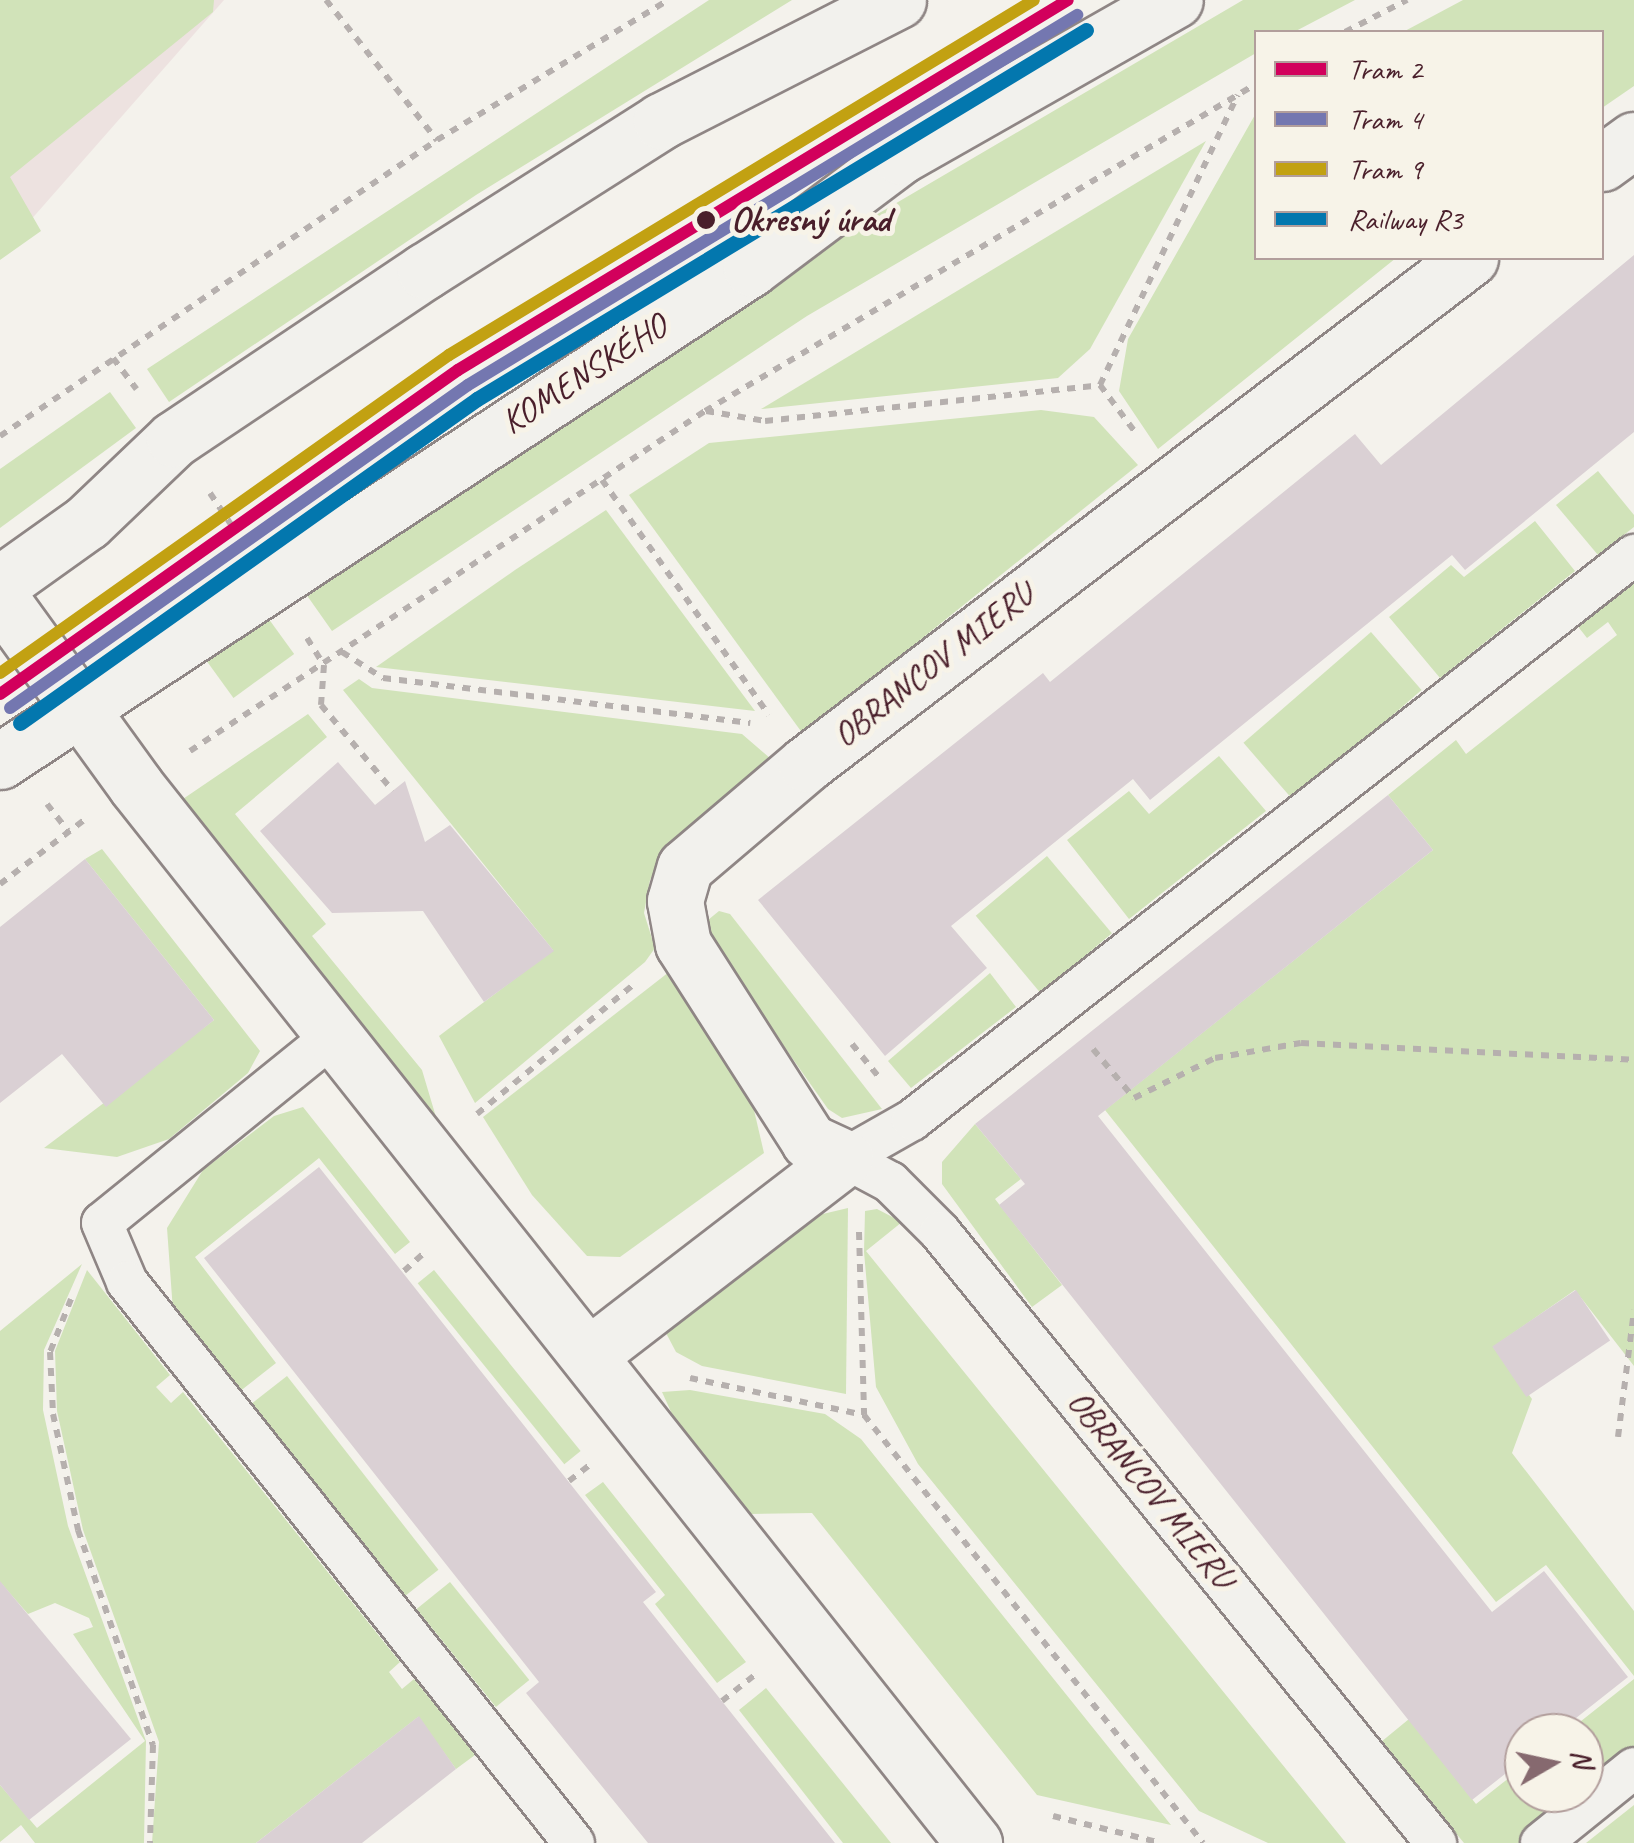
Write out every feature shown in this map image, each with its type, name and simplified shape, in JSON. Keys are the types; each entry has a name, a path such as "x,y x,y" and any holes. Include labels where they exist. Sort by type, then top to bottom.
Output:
{"street":[{"path":"0,584 87,522 174,439 662,121 898,0"},
{"name":"KOMENSKÉHO","path":"0,761 77,703 270,584 751,268 900,156 1175,0"},
{"path":"1604,162 1634,140"},
{"name":"OBRANCOV MIERU","path":"845,1158 808,1141 683,944 676,885 726,827 1467,260"},
{"path":"0,598 332,1036 974,1843"},
{"path":"588,1355 845,1158"}],"lane":[{"path":"845,1158 912,1120 1634,556"},
{"path":"332,1036 102,1223 127,1282 574,1843"},
{"name":"OBRANCOV MIERU","path":"845,1158 890,1182 940,1232 1436,1843"},
{"path":"1542,1843 1634,1768"}],"path":[{"path":"326,0 437,140"},
{"path":"0,436 437,140 668,0"},
{"path":"1349,30 1408,0"},
{"path":"183,755 705,411 1254,85"},
{"path":"1100,385 1238,96"},
{"path":"113,358 174,439 324,664 321,705 393,790"},
{"path":"705,411 765,422 1100,385"},
{"path":"1100,385 1147,449"},
{"path":"342,652 384,678 776,726 602,480"},
{"path":"0,884 93,814"},
{"path":"470,1123 683,944"},
{"path":"1057,1006 1134,1098 1215,1058 1300,1042 1634,1060"},
{"path":"845,1158 859,1209 864,1416 1203,1843"},
{"path":"102,1223 50,1352 53,1414 78,1530 154,1745 150,1843"},
{"path":"404,1271 432,1246"},
{"path":"1618,1437 1634,1310"},
{"path":"588,1355 864,1416"},
{"path":"569,1482 600,1457"},
{"path":"722,1701 765,1667"},
{"path":"1053,1816 1162,1843"}],"shaded area":[{"path":"0,0 224,0 0,255"}],"green space":[{"path":"0,0 214,0 213,12 10,177 41,231 0,260"},
{"path":"709,0 792,0 476,195 169,402 147,369"},
{"path":"1243,0 1355,0 1298,30 1254,30 1254,54 807,316 332,631 301,587 770,277"},
{"path":"1463,0 1634,0 1634,86 1604,107 1604,30 1407,30"},
{"path":"1254,117 1254,260 1394,260 1158,449 1119,391 1128,339"},
{"path":"1206,141 1090,349 1058,378 761,409"},
{"path":"110,392 136,428 0,528 0,469"},
{"path":"1041,410 1094,417 1138,465 803,734 629,495 709,443"},
{"path":"1598,471 1634,515 1634,527 1598,555 1556,505"},
{"path":"606,510 755,711 376,667 515,570"},
{"path":"1535,521 1575,571 1440,678 1389,617 1451,565 1464,577"},
{"path":"1634,581 1634,1366 1575,1290 1493,1347 1532,1399 1512,1453 1634,1611 1634,1676 1546,1565 1496,1602 1105,1110 1433,850 1388,795 1456,740 1466,754 1617,635 1608,622 1587,638 1576,624"},
{"path":"263,611 294,654 233,698 202,655"},
{"path":"1371,632 1422,690 1294,801 1243,743"},
{"path":"359,679 372,688 742,734 771,759 665,852 650,880 644,913 655,948 645,962 475,1103 439,1036 553,950 343,690"},
{"path":"308,714 327,737 235,814 326,924 312,936 422,1070 436,1117 180,801"},
{"path":"1219,756 1266,811 1129,919 1067,840 1129,791 1149,814"},
{"path":"102,849 260,1051 248,1073 169,1139 117,1157 44,1148 214,1020 85,859"},
{"path":"1047,856 1112,933 1041,993 976,916"},
{"path":"719,911 730,914 882,1109 842,1118 828,1109 714,947 708,920"},
{"path":"669,972 750,1093 764,1153 620,1257 587,1256 532,1195 483,1117"},
{"path":"990,973 1016,1007 911,1088 888,1061"},
{"path":"303,1107 410,1242 395,1254 319,1158 195,1257 276,1363 239,1392 173,1311 167,1228 203,1170 274,1116"},
{"path":"975,1124 1021,1179 995,1199 1062,1285 1032,1307 942,1184 942,1162"},
{"path":"848,1208 846,1394 702,1366 676,1352 666,1333 679,1316 806,1218"},
{"path":"877,1209 902,1222 866,1251 1346,1843 1268,1843 1199,1811 918,1464 876,1387 864,1252 865,1211"},
{"path":"82,1264 44,1350 43,1410 68,1526 146,1741 144,1843 35,1843 21,1825 0,1842 0,1785 37,1828 145,1741 73,1634 93,1627 89,1618 55,1603 28,1614 0,1582 0,1331"},
{"path":"87,1270 170,1375 156,1387 171,1403 183,1392 400,1662 389,1672 402,1689 414,1679 475,1755 456,1769 418,1717 256,1843 152,1843 159,1742 83,1530 57,1411 55,1351"},
{"path":"434,1270 581,1451 564,1464 418,1283"},
{"path":"287,1376 438,1570 402,1598 251,1404"},
{"path":"690,1390 825,1414 861,1439 1171,1825 1037,1795 812,1513 750,1514 677,1425 662,1392"},
{"path":"603,1482 746,1662 717,1683 655,1604 665,1595 585,1495"},
{"path":"450,1582 529,1680 496,1707 417,1609"},
{"path":"1634,1679 1634,1753 1604,1778 1604,1713 1591,1713"},
{"path":"766,1688 891,1843 843,1843 739,1710"},
{"path":"1409,1719 1476,1804 1504,1782 1504,1813 1562,1813 1526,1843 1464,1843 1381,1742"},
{"path":"1634,1805 1634,1843 1586,1843"}],"building":[{"path":"1634,255 1634,432 1465,570 1452,555 1150,800 1133,779 951,926 987,968 885,1056 758,900 1043,673 1050,682 1355,434 1381,465"},
{"path":"338,762 375,805 405,781 425,842 450,825 554,951 484,1002 423,911 332,913 260,831"},
{"path":"1388,795 1433,850 1098,1116 1492,1612 1544,1571 1628,1677 1582,1713 1504,1713 1504,1775 1472,1800 999,1205 1025,1184 975,1124"},
{"path":"85,859 214,1020 106,1107 62,1054 0,1103 0,927"},
{"path":"319,1167 656,1592 643,1602 835,1843 648,1843 526,1693 539,1682 204,1258"},
{"path":"1576,1290 1610,1341 1526,1397 1492,1346"},
{"path":"0,1581 131,1739 29,1820 0,1785"},
{"path":"419,1716 456,1769 362,1843 256,1843"}],"tram line":[{"name":"9","path":"0,673 449,355 1034,0"},
{"name":"2","path":"0,694 458,370 1068,0"},
{"name":"4","path":"10,708 468,385 1077,15"}],"rail line":[{"name":"R3","path":"20,723 477,399 1086,30"}],"place":[{"name":"Okresný úrad","path":"706,220"}]}
